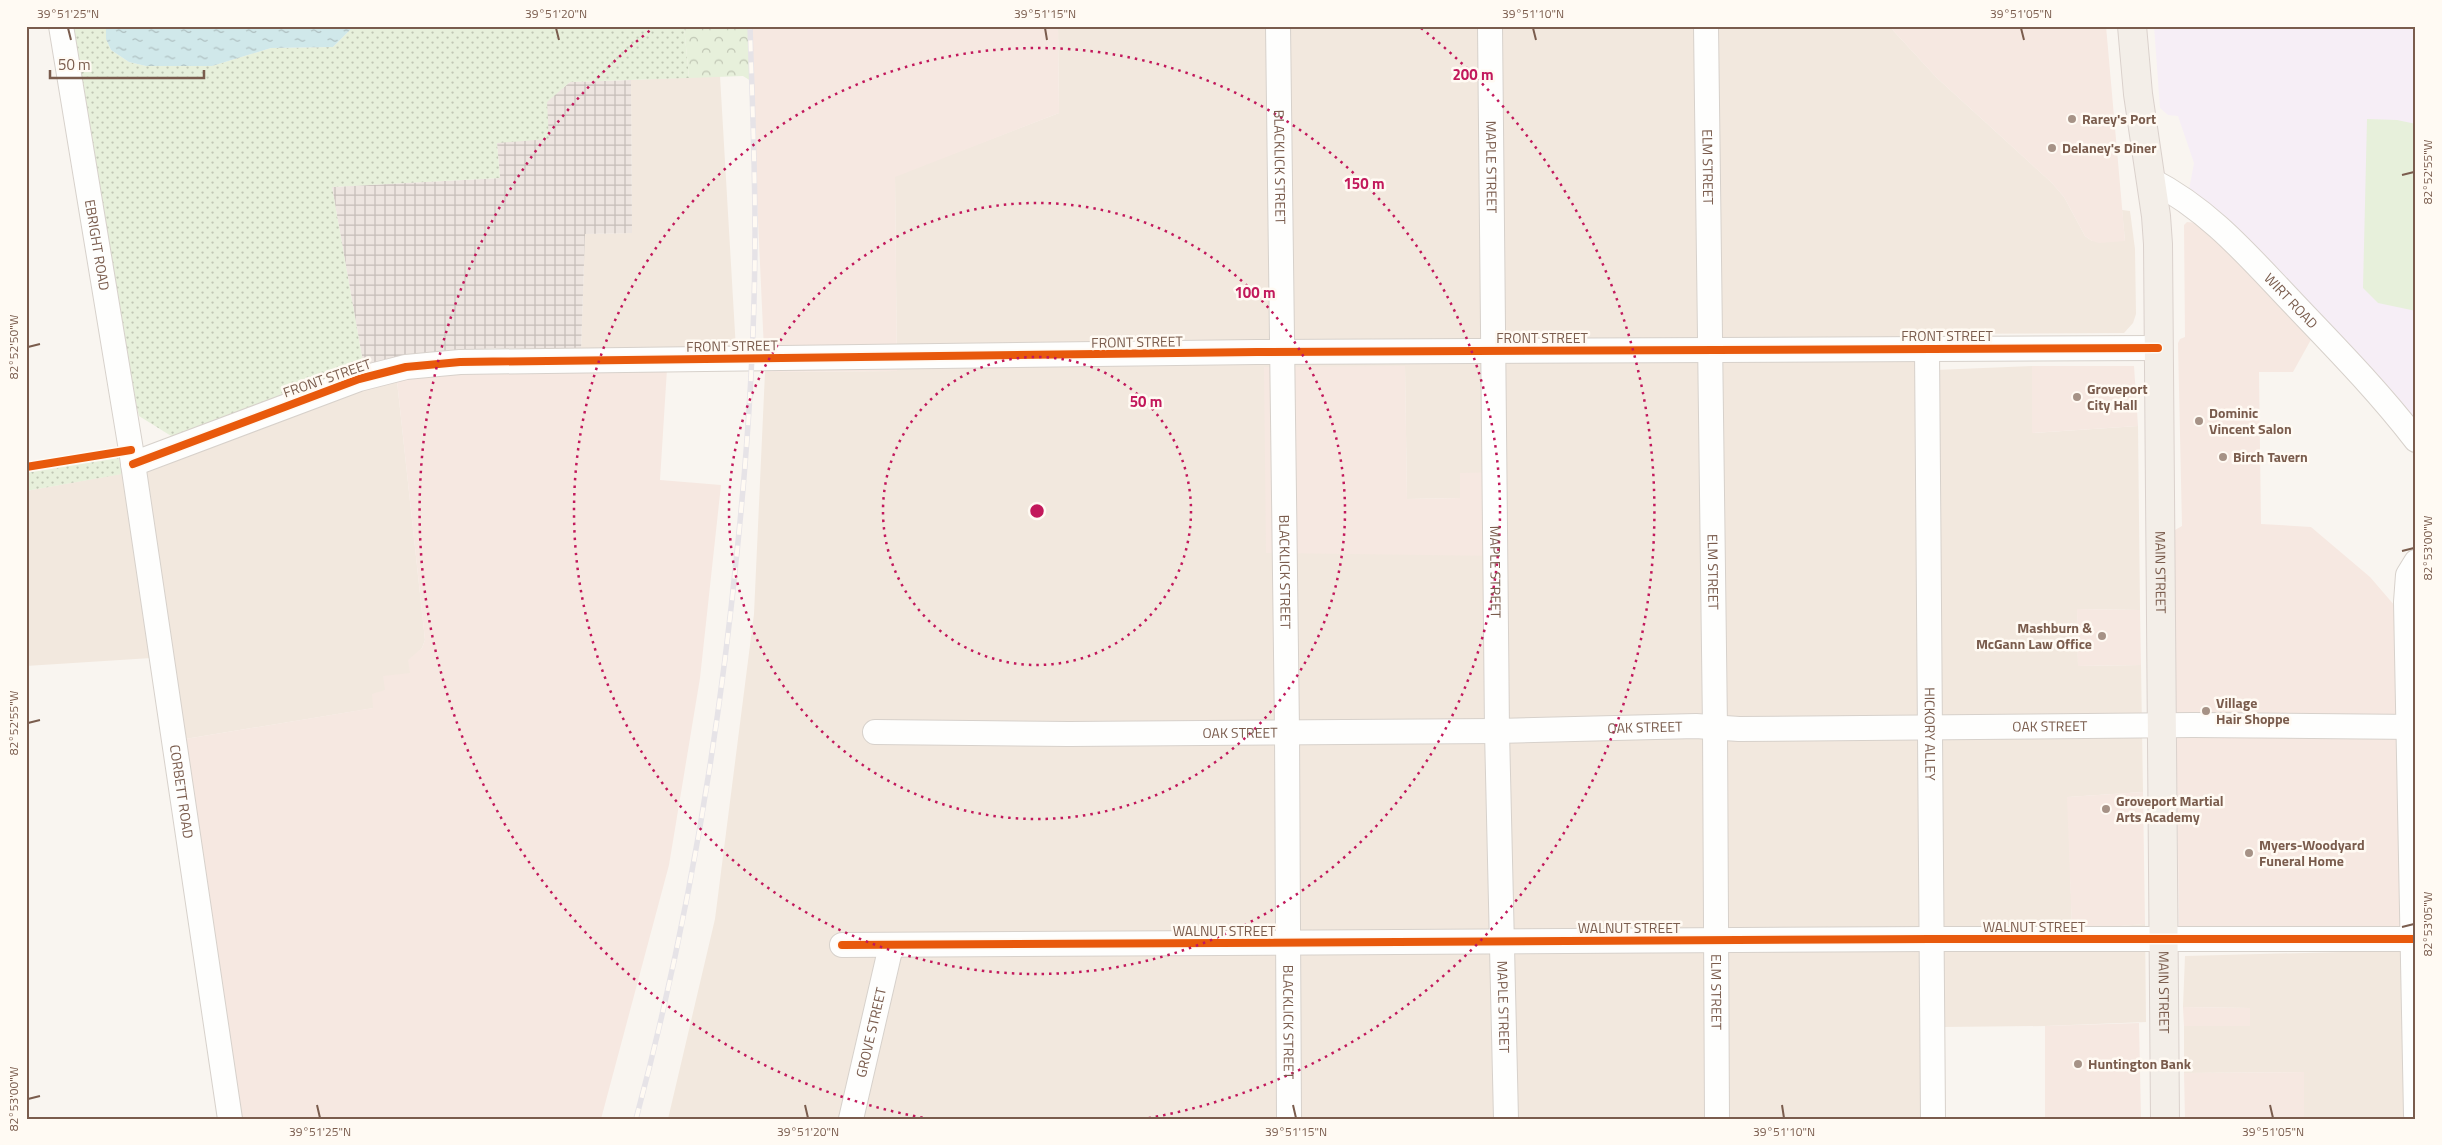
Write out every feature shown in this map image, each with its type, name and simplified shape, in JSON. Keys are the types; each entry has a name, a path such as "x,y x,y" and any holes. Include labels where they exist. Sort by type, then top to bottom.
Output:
{"main road":[{"name":"MAIN STREET","path":"2132,26 2140,113 2151,180 2158,244 2166,1119"}],"street":[{"name":"EBRIGHT ROAD","path":"61,26 133,464"},
{"name":"BLACKLICK STREET","path":"1278,26 1287,731 1286,943 1288,1119"},
{"name":"MAPLE STREET","path":"1490,26 1501,941 1506,1119"},
{"name":"ELM STREET","path":"1706,26 1715,727 1717,1119"},
{"name":"WIRT ROAD","path":"2151,180 2178,194 2203,212 2225,233 2370,385 2416,440"},
{"name":"FRONT STREET","path":"133,464 359,379 406,367 439,363 519,360 1494,350 2158,348"},
{"name":"HICKORY ALLEY","path":"1928,349 1933,1119"},
{"name":"CORBETT ROAD","path":"133,464 230,1119"},
{"path":"2416,562 2408,575 2406,586 2412,727 2416,1115"},
{"name":"OAK STREET","path":"875,732 1069,734 1498,731 1715,727 1739,729 2162,726 2412,727"},
{"name":"WALNUT STREET","path":"842,945 1931,939 2413,939"},
{"name":"GROVE STREET","path":"852,1119 891,946"}],"shaded area":[{"path":"749,26 1058,26 1059,113 895,177 897,371 765,372"},
{"path":"1058,26 1889,26 1937,78 2052,183 2064,197 2085,236 2092,241 2125,241 2122,210 2130,211 2135,249 2136,314 2133,323 2124,333 1918,334 1928,922 1928,1119 668,1119 715,919 754,614 765,372 897,371 895,176 1059,113","holes":["1405,366 1407,499 1460,498 1266,553"]},
{"path":"1889,26 2106,26 2125,241 2099,243 2085,236 2064,197 2052,183 1937,78"},
{"path":"2154,26 2416,26 2416,441 2189,190 2194,163 2178,116 2168,115 2160,108"},
{"path":"720,76 736,350 581,350 585,234 632,233 631,80"},
{"path":"631,80 632,233 585,234 581,350 492,348 442,353 364,368 332,187 500,178 497,143 570,82"},
{"path":"2187,222 2198,223 2204,227 2313,336 2293,372 2259,372 2261,524 2311,527 2370,577 2395,606 2416,927 2179,928 2174,539 2175,530 2182,526 2178,343 2180,339 2185,337 2184,225"},
{"path":"1405,366 1407,499 1460,498 1460,473 1501,472 1505,556 1266,553 1264,367"},
{"path":"2032,366 2033,433 2138,426 2140,610 2077,609 2078,666 2141,665 2143,792 2068,797 2072,930 2145,924 2146,1022 2045,1026 1943,1027 1935,370"},
{"path":"2032,366 2134,366 2138,426 2032,433"},
{"path":"667,369 660,480 721,485 700,678 669,865 601,1119 237,1119 179,740 373,708 372,694 385,690 383,676 410,673 408,660 422,648 425,640 397,381 434,374"},
{"path":"397,381 425,640 422,648 415,656 410,673 385,690 374,708 179,740 167,657 26,666 26,491 153,468 376,385"},
{"path":"2077,609 2140,610 2141,665 2078,666"},
{"path":"2143,792 2145,924 2072,930 2067,797"},
{"path":"2416,950 2416,1119 2304,1119 2303,1072 2184,1073 2184,1026 2249,1026 2250,1008 2183,1007 2185,956"},
{"path":"2183,1007 2250,1008 2250,1026 2184,1026"},
{"path":"2139,1023 2141,1117 2045,1119 2045,1026"},
{"path":"2304,1072 2304,1119 2185,1119 2184,1073"}],"green space":[{"path":"72,26 106,26 106,39 111,50 129,62 146,66 212,66 271,48 333,47 354,26 684,26 689,78 570,82 547,102 549,139 497,143 500,178 332,187 364,368 176,439 139,416 122,337"},
{"path":"684,26 749,26 751,81 743,76 689,78"},
{"path":"2367,119 2397,120 2416,124 2416,311 2378,303 2363,288"},
{"path":"119,458 122,474 26,491 26,473"}],"water":[{"path":"106,26 354,26 333,47 271,48 212,66 146,66 129,62 111,50 106,39"}],"railway":[{"path":"636,1119 670,979 698,838 720,695 737,552 748,432 755,271 750,26"}],"cycle path":[{"path":"133,464 359,379 406,367 460,362 1257,352 2158,348"},
{"path":"26,467 131,450"},
{"path":"842,945 1931,939 2416,939"}],"place":[{"name":"Rarey's Port","path":"2072,119"},
{"name":"Delaney's Diner","path":"2052,148"},
{"name":"Groveport City Hall","path":"2077,397"},
{"name":"Dominic Vincent Salon","path":"2199,421"},
{"name":"Birch Tavern","path":"2223,457"},
{"name":"Mashburn & McGann Law Office","path":"2102,636"},
{"name":"Village Hair Shoppe","path":"2206,711"},
{"name":"Groveport Martial Arts Academy","path":"2106,809"},
{"name":"Myers-Woodyard Funeral Home","path":"2249,853"},
{"name":"Huntington Bank","path":"2078,1064"}]}
